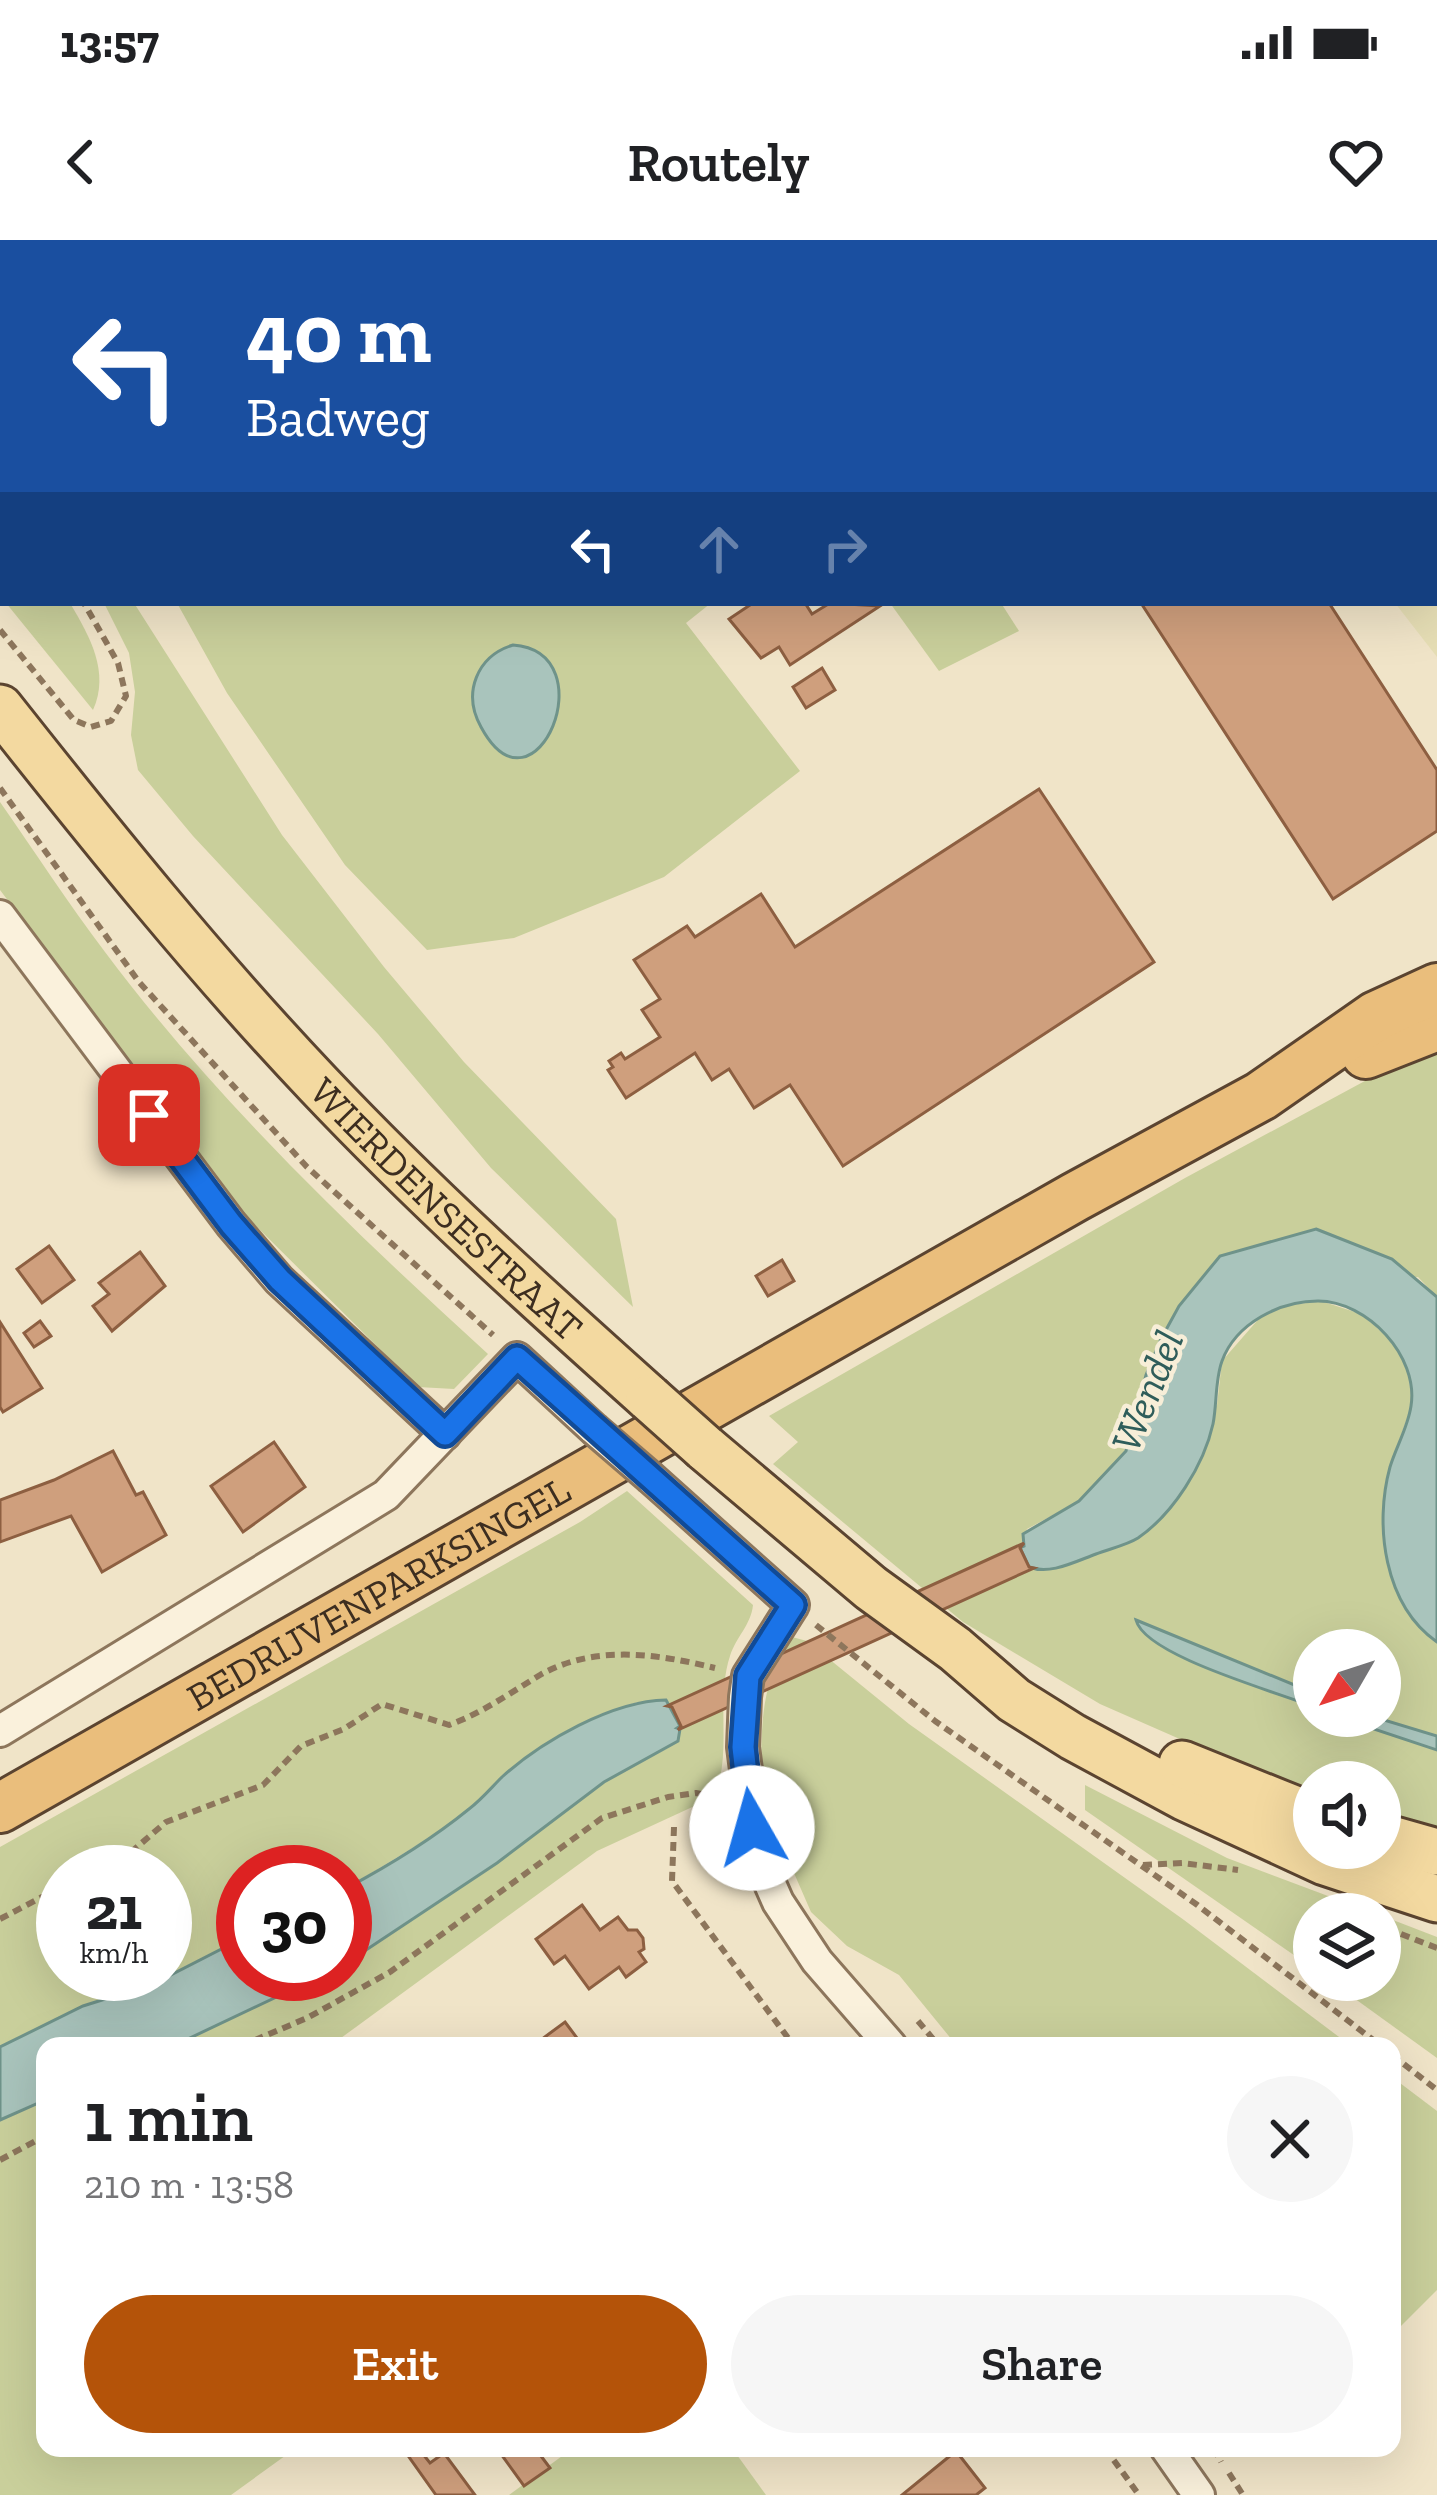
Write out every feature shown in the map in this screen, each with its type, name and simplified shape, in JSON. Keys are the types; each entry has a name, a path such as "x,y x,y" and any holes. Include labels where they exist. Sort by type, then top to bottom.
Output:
{"highway":[{"name":"BEDRIJVENPARKSINGEL","path":"0,1808 1261,1096 1376,1016 1437,988"},
{"name":"BEDRIJVENPARKSINGEL","path":"1261,1096 1437,1026"}],"main road":[{"name":"WIERDENSESTRAAT","path":"0,708 104,839 317,1083 505,1270 871,1588 955,1648 1014,1700 1184,1797 1325,1862 1437,1899"},
{"name":"WIERDENSESTRAAT","path":"955,1648 1198,1772 1293,1809"},
{"path":"1401,1842 1437,1852"}],"street":[{"path":"0,916 243,1238 280,1280 445,1434"},
{"path":"0,1731 353,1518 400,1482 517,1358 793,1605 748,1676 743,1747 757,1853 778,1901 817,1961 883,2037"},
{"path":"1172,2457 1199,2495"}],"path":[{"path":"0,630 74,720 92,727 111,721 126,696 118,663 86,606"},
{"name":"WIERDENSESTRAAT","path":"0,788 139,982 307,1167 517,1358"},
{"path":"793,1605 935,1721 1266,1955 1370,2037"},
{"path":"139,1845 166,1822 263,1785 301,1746 344,1729 382,1703 449,1725 546,1672 599,1656 638,1653 748,1676"},
{"path":"262,2037 390,1972 602,1818 635,1804 696,1793 748,1802"},
{"path":"674,1827 672,1881 787,2037"},
{"path":"1140,1865 1182,1863 1249,1874"},
{"path":"0,1919 36,1900"},
{"path":"1401,1934 1437,1948"},
{"path":"1401,2061 1437,2090"},
{"path":"0,2159 36,2141"},
{"path":"1112,2457 1139,2495"}],"shaded area":[{"path":"1397,606 1437,606 1437,657"}],"green space":[{"path":"8,606 72,606 91,642 98,668 93,710"},
{"path":"106,606 136,606 282,835 384,967 464,1062 616,1219 633,1307 491,1168 378,1034 193,836 138,770 131,735 135,692 129,653"},
{"path":"179,606 707,606 686,623 800,771 664,877 514,938 427,950 345,865 227,693"},
{"path":"892,606 1003,606 1019,631 939,671"},
{"path":"0,802 105,952 192,1059 336,1211 488,1354 454,1389 418,1387 247,1217 0,890"},
{"path":"1437,1042 1437,1297 1418,1277 1179,1306 1146,1375 1126,1451 1079,1501 1027,1529 1020,1548 1029,1566 1217,1405 1222,1361 1263,1314 1276,1307 1321,1301 1361,1314 1393,1342 1408,1371 1412,1404 1389,1469 1423,1632 1437,1642 1437,1837 1401,1826 1401,1761 1293,1761 1293,1789 1100,1704 963,1622 773,1464 798,1442 769,1416 1185,1178"},
{"path":"627,1491 753,1605 726,1673 722,1763 714,1797 597,1851 342,2037 192,2037 268,2001 372,2001 372,1945 604,1782 668,1748 678,1730 667,1706 638,1702 598,1715 506,1773 472,1807 372,1873 372,1845 216,1845 216,1952 192,1964 192,1845 36,1845 36,2001 99,2001 0,2047 0,1847 580,1522"},
{"path":"792,1637 807,1641 909,1724 1339,2037 950,2037 899,1975 847,1946 811,1912 780,1841 764,1825 762,1727 779,1656"},
{"path":"1085,1785 1227,1858 1320,1893 1293,1893 1293,1954 1085,1810"},
{"path":"1401,1923 1437,1937 1437,2058 1358,2001 1401,2001"},
{"path":"1401,2084 1437,2111 1437,2290 1401,2326"},
{"path":"36,2104 36,2457 284,2457 231,2495 0,2495 0,2120"},
{"path":"561,2457 739,2457 766,2495 509,2495"}],"water":[{"path":"513,645 541,655 556,675 559,700 553,726 540,747 522,757 502,752 481,727 473,701 482,667"},
{"name":"Wendel","path":"1316,1229 1392,1259 1437,1297 1437,1642 1405,1607 1384,1538 1385,1490 1411,1406 1407,1368 1371,1321 1336,1303 1289,1305 1261,1317 1238,1336 1220,1368 1213,1424 1202,1456 1175,1502 1151,1528 1129,1543 1070,1564 1045,1570 1029,1567 1020,1548 1023,1534 1079,1501 1126,1451 1161,1339 1179,1306 1220,1256"},
{"path":"1136,1620 1293,1684 1293,1700 1187,1659 1145,1633"},
{"path":"666,1700 680,1726 678,1741 604,1782 497,1863 372,1946 372,1874 440,1831 518,1763 557,1737 601,1715"},
{"path":"1401,1725 1437,1736 1437,1750 1398,1737"},
{"path":"216,1952 216,2001 268,2001 192,2037 36,2037 36,2104 0,2120 0,2047 99,2001 192,2001 192,1964"}],"building":[{"path":"748,606 807,606 812,614 825,606 880,606 790,665 779,647 761,658 729,619"},
{"path":"1143,606 1331,606 1437,770 1437,831 1333,899"},
{"path":"822,668 835,690 806,708 793,687"},
{"path":"1039,789 1154,962 843,1166 790,1085 754,1108 729,1069 712,1080 695,1053 626,1098 608,1070 613,1067 609,1061 621,1053 625,1059 660,1037 642,1010 660,999 634,960 687,926 695,937 761,894 795,947"},
{"path":"49,1246 74,1280 42,1303 17,1269"},
{"path":"140,1252 165,1286 112,1331 93,1306 109,1294 99,1283"},
{"path":"782,1260 794,1281 768,1296 756,1276"},
{"path":"40,1321 51,1336 34,1347 24,1333"},
{"path":"0,1322 42,1388 3,1412 0,1407"},
{"path":"274,1442 305,1487 243,1532 211,1486"},
{"path":"113,1451 136,1495 143,1492 166,1535 102,1572 71,1516 0,1542 0,1500"},
{"path":"1024,1543 1020,1548 1034,1568 678,1730 681,1726 667,1706"},
{"path":"582,1905 600,1930 618,1917 628,1930 637,1930 644,1949 639,1952 646,1962 626,1977 619,1967 589,1989 565,1956 554,1964 536,1939"},
{"path":"565,2022 576,2037 545,2037"},
{"path":"409,2457 425,2457 430,2463 447,2457 475,2495 436,2495"},
{"path":"503,2457 542,2457 550,2468 524,2486"},
{"path":"949,2457 961,2457 985,2488 976,2495 902,2495"}],"route":[{"path":"149,1115 280,1280 445,1434 517,1358 793,1605 748,1676 743,1747 752,1828"}]}
